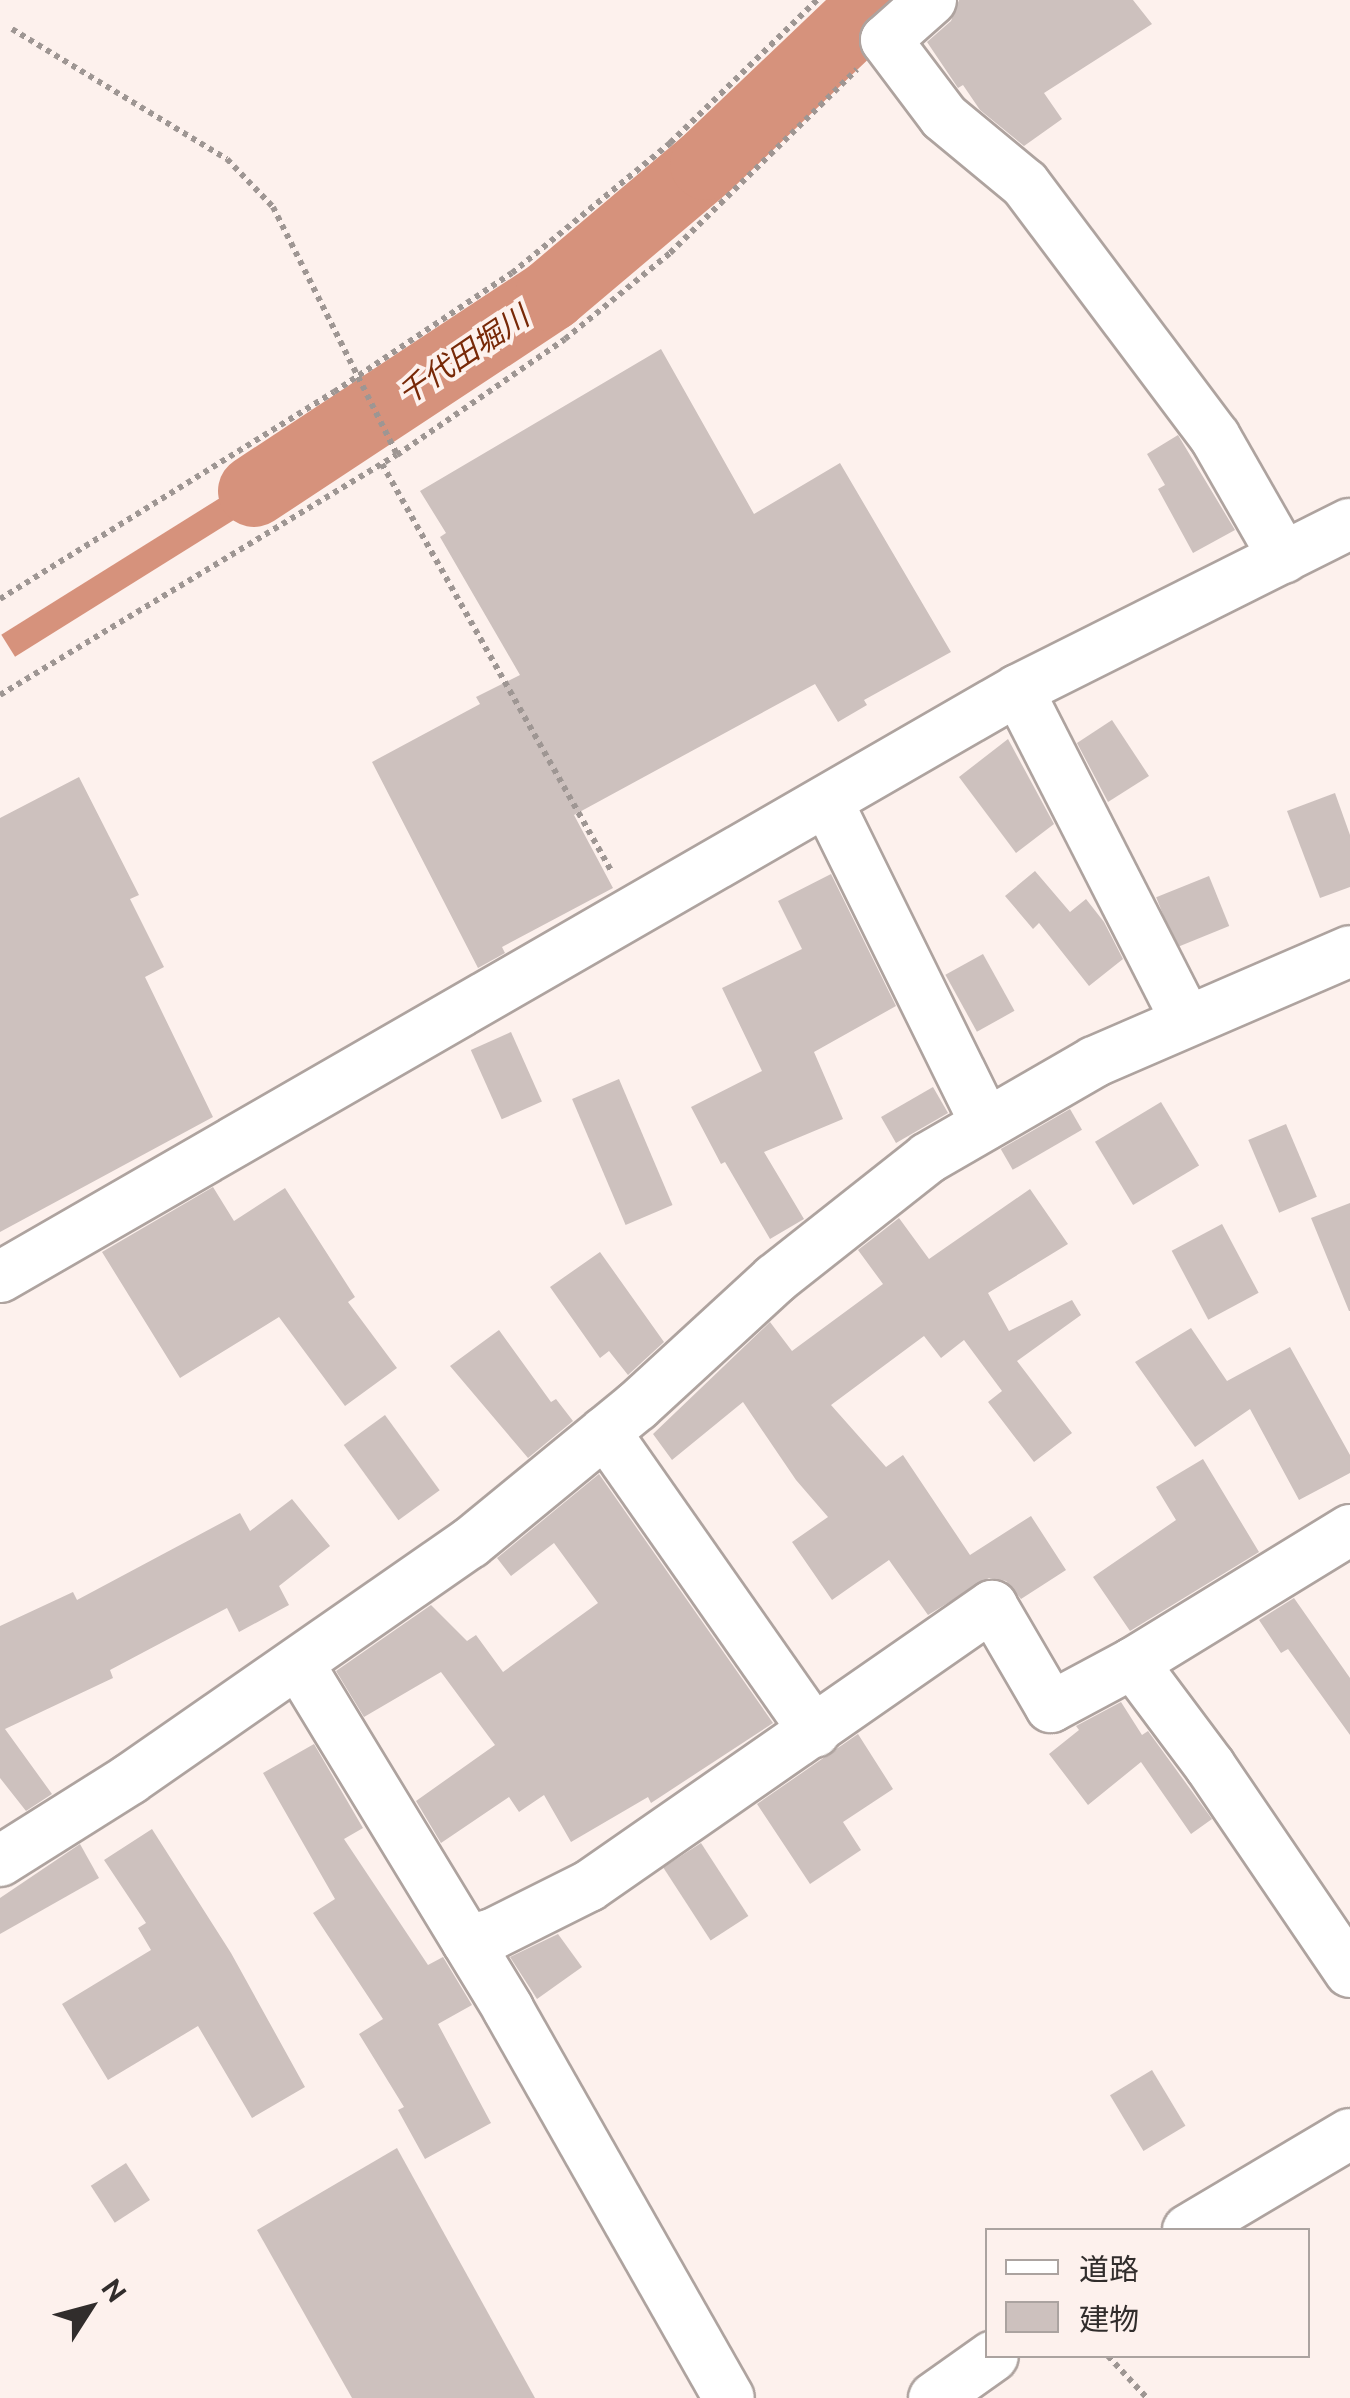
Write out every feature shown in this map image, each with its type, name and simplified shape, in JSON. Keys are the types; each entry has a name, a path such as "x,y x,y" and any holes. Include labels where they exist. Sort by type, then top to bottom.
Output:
{"street":[{"path":"931,0 886,40 944,117 1025,184 1215,437 1284,558"},
{"path":"0,1277 1018,690 1350,524"},
{"path":"1018,690 1186,1020"},
{"path":"827,801 986,1124"},
{"path":"0,1861 298,1663 470,1542 605,1432 775,1279 928,1158 1094,1062 1350,950"},
{"path":"605,1432 815,1732"},
{"path":"467,1942 493,1934 589,1886 992,1606 1052,1707 1133,1663 1350,1530"},
{"path":"298,1663 467,1942 729,2398"},
{"path":"1133,1663 1210,1766 1350,1972"},
{"path":"1191,2228 1350,2134"},
{"path":"934,2398 990,2358"}],"path":[{"path":"0,599 358,376 526,261 670,143 816,0"},
{"path":"12,29 227,159 272,208 397,455"},
{"path":"0,695 397,455 565,339 670,253 886,40"},
{"path":"382,464 635,912"},
{"path":"1110,2358 1147,2398"}],"shaded area":[{"path":"332,428 346,450 15,657 1,635"}],"building":[{"path":"959,0 1133,0 1152,24 1044,93 1062,119 1024,146 980,110 963,85 958,88 927,42 951,21"},
{"path":"661,349 754,514 840,463 951,652 864,700 867,705 838,722 815,684 574,815 613,888 502,947 505,953 478,968 372,762 480,704 476,697 520,675 440,537 446,533 420,491"},
{"path":"1178,435 1235,530 1193,553 1158,489 1165,485 1147,454"},
{"path":"1112,720 1149,776 1108,802 1077,743"},
{"path":"1008,739 1054,824 1016,853 959,777"},
{"path":"79,777 139,895 130,899 164,967 145,977 213,1117 0,1232 0,818"},
{"path":"1335,793 1350,835 1350,887 1320,898 1287,811"},
{"path":"1035,871 1070,912 1086,899 1104,922 1123,959 1089,986 1039,923 1033,929 1005,896"},
{"path":"831,874 896,1006 814,1052 843,1119 764,1152 804,1219 770,1239 725,1162 721,1164 691,1107 762,1071 722,988 802,949 778,901"},
{"path":"1209,876 1229,926 1176,947 1156,897"},
{"path":"983,954 1015,1011 977,1032 945,975"},
{"path":"511,1032 542,1101 502,1119 471,1050"},
{"path":"619,1079 673,1205 626,1225 572,1099"},
{"path":"933,1087 948,1113 896,1143 881,1117"},
{"path":"1161,1102 1199,1165 1133,1205 1095,1142"},
{"path":"1070,1109 1082,1130 1013,1170 1001,1149"},
{"path":"1286,1124 1317,1197 1279,1213 1248,1140"},
{"path":"213,1187 234,1221 285,1188 355,1297 348,1302 397,1368 345,1406 279,1317 180,1378 102,1252"},
{"path":"1030,1189 1068,1244 988,1293 1009,1331 1072,1300 1081,1315 1017,1361 1072,1433 1034,1462 988,1402 1002,1391 964,1340 941,1358 924,1336 831,1405 886,1467 903,1455 970,1555 1031,1516 1066,1570 1021,1599 1006,1581 989,1578 928,1615 889,1560 832,1600 792,1542 828,1517 796,1480 743,1402 672,1460 653,1434 770,1322 792,1351 883,1284 858,1250 899,1218 929,1259"},
{"path":"1350,1203 1350,1311 1349,1311 1311,1218"},
{"path":"1222,1224 1259,1293 1208,1320 1172,1251"},
{"path":"600,1252 664,1342 628,1375 609,1351 600,1358 550,1287"},
{"path":"1191,1328 1227,1381 1290,1347 1350,1455 1350,1473 1299,1500 1250,1409 1195,1447 1135,1362"},
{"path":"499,1330 551,1402 556,1399 573,1421 528,1458 450,1366"},
{"path":"385,1415 440,1490 398,1520 344,1445"},
{"path":"1203,1459 1259,1552 1130,1631 1093,1577 1176,1520 1156,1487"},
{"path":"599,1474 773,1723 651,1803 648,1797 571,1842 544,1795 519,1812 509,1797 441,1843 416,1801 495,1745 441,1672 364,1717 336,1671 431,1605 467,1641 476,1635 503,1672 598,1603 554,1543 511,1576 497,1558"},
{"path":"292,1499 330,1546 279,1586 289,1605 239,1632 227,1608 110,1670 113,1678 5,1729 52,1794 26,1811 0,1778 0,1626 73,1592 77,1600 240,1513 250,1531"},
{"path":"1294,1598 1350,1678 1350,1735 1288,1649 1281,1653 1259,1620"},
{"path":"1121,1702 1142,1735 1148,1731 1212,1819 1191,1834 1141,1762 1088,1805 1049,1754 1079,1730 1076,1726"},
{"path":"858,1734 893,1789 843,1822 861,1850 810,1884 757,1804"},
{"path":"314,1744 363,1828 344,1839 428,1965 443,1957 472,2005 438,2024 491,2123 425,2159 398,2110 404,2107 359,2034 383,2019 313,1913 335,1899 263,1773"},
{"path":"152,1829 231,1953 305,2087 252,2118 198,2026 108,2080 62,2004 151,1950 138,1928 146,1923 104,1860"},
{"path":"701,1843 748,1916 711,1940 663,1868"},
{"path":"80,1844 99,1878 0,1934 0,1898"},
{"path":"558,1934 582,1967 537,1999 510,1957"},
{"path":"1152,2070 1185,2126 1143,2151 1110,2095"},
{"path":"397,2148 535,2398 352,2398 257,2230"},
{"path":"126,2163 150,2200 115,2223 91,2186"}],"waterway":[{"name":"千代田堀川","path":"254,491 551,295 706,164 878,0"}]}
